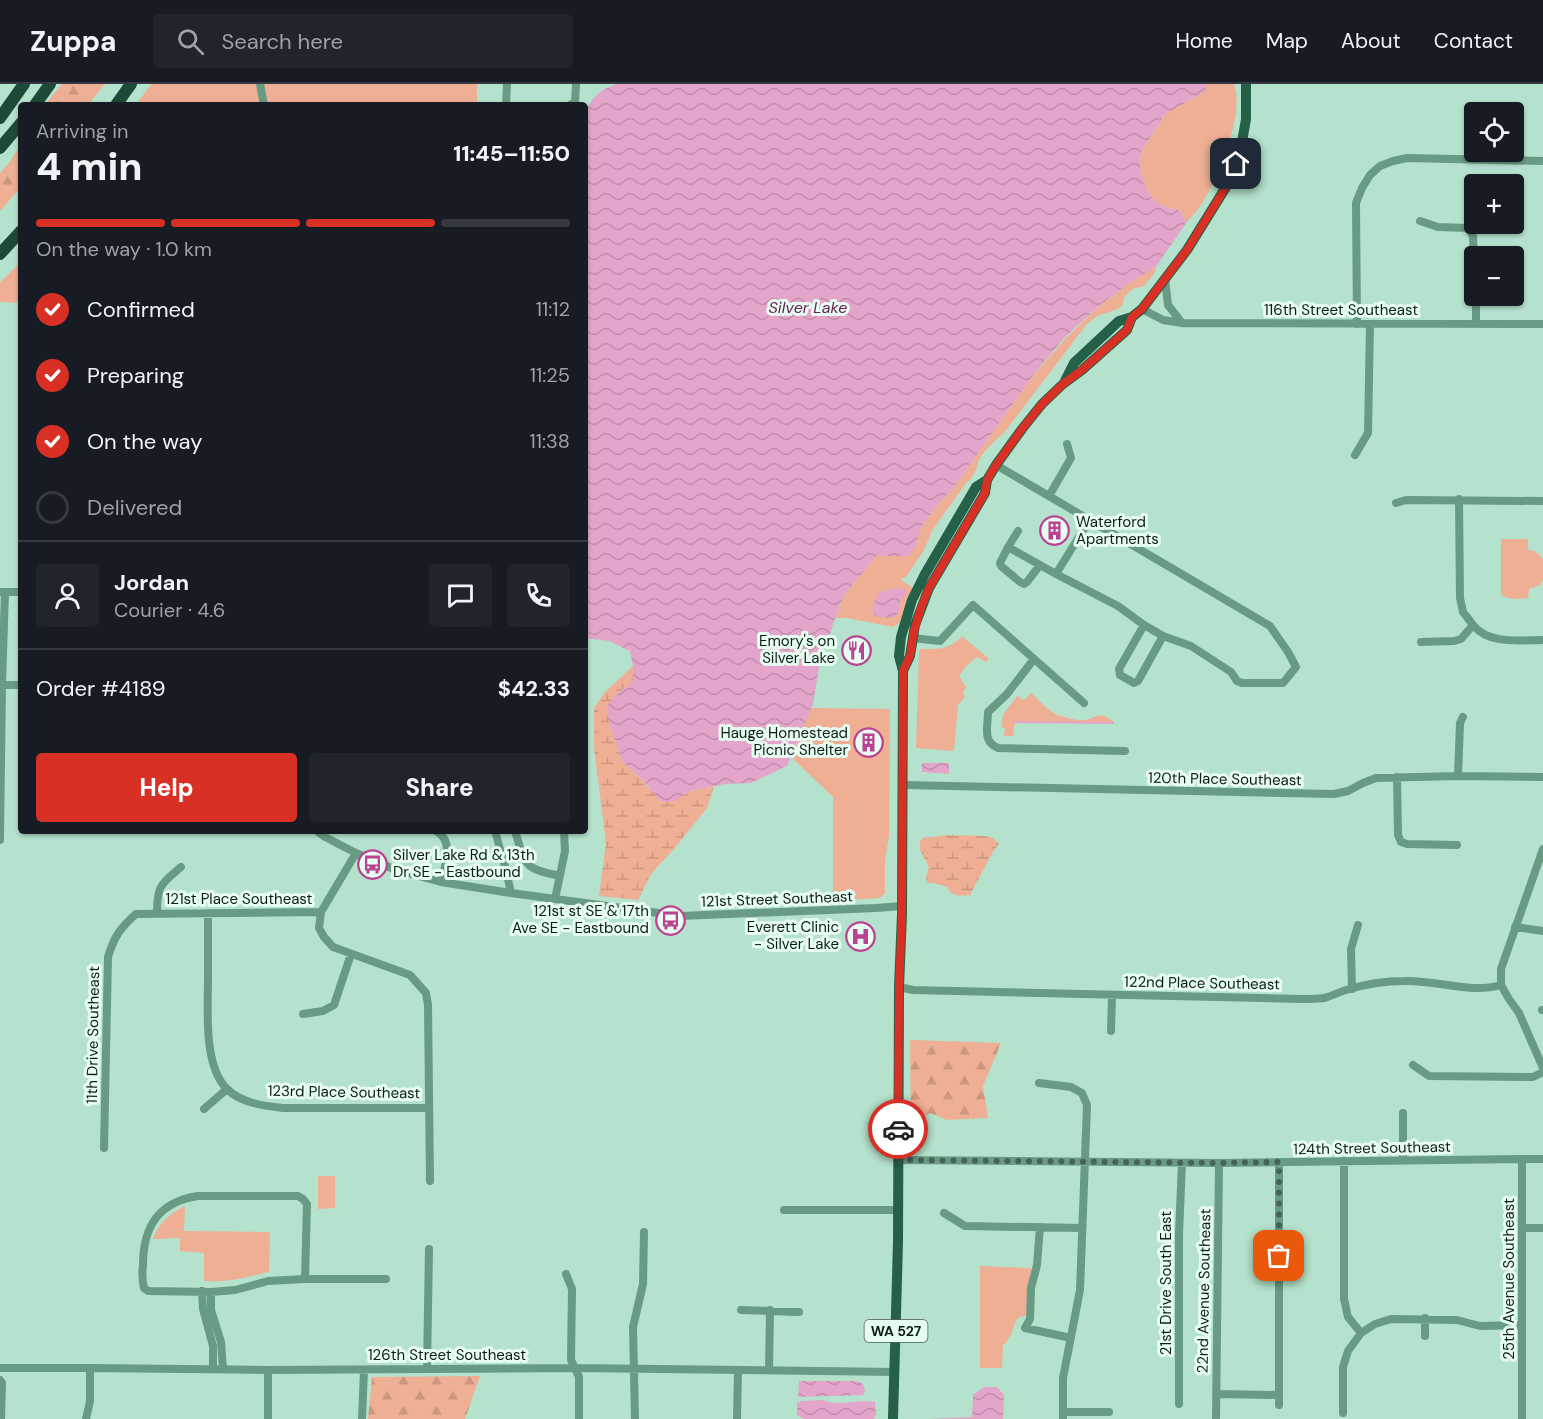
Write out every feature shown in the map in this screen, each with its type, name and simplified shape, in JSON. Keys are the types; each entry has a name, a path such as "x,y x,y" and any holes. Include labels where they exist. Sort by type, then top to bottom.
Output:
{"highway":[{"path":"0,118 24,84"},
{"path":"37,102 50,84"},
{"path":"111,102 122,84"},
{"path":"118,102 130,84"},
{"path":"0,148 18,127"},
{"path":"0,254 18,234"}],"main road":[{"name":"WA 527","path":"903,671 910,656 912,638 929,588 985,493 987,480 996,465 1042,404 1127,330 1132,317 1142,309 1187,250 1226,187 1236,164 1246,119 1245,84"},
{"name":"WA 527","path":"893,1419 898,1242 899,987 904,786 903,671 899,656 901,637 912,600 925,574 976,487 987,480"}],"street":[{"path":"260,84 263,102"},
{"path":"506,102 507,84"},
{"path":"573,102 576,84"},
{"path":"1357,324 1356,203 1370,175 1380,166 1407,158 1543,162"},
{"path":"1420,220 1438,227 1468,228 1473,236 1473,246"},
{"path":"1165,279 1168,305 1182,323"},
{"path":"1476,306 1476,324"},
{"name":"116th Street Southeast","path":"1142,309 1163,320 1182,323 1543,324"},
{"path":"1355,455 1368,433 1370,324"},
{"path":"1049,496 1071,458 1067,444"},
{"path":"996,465 1270,627 1296,667 1283,683 1242,683 1231,672 1191,646 1144,626 1118,606 1008,547"},
{"path":"1396,503 1406,500 1459,499 1543,501"},
{"path":"1459,499 1460,598 1463,612 1473,625 1486,635 1501,640 1543,640"},
{"path":"1056,574 1090,519"},
{"path":"1018,531 1000,561 1001,566 1024,584 1040,565"},
{"path":"0,840 3,592"},
{"path":"912,638 940,641 974,605 1084,703"},
{"path":"1421,642 1461,639 1473,625"},
{"path":"1144,626 1119,669 1120,675 1131,682 1138,681 1163,636"},
{"path":"1034,658 1006,694 988,711 987,740 991,746 1125,751"},
{"path":"1,685 18,685"},
{"path":"1458,776 1460,723 1463,717"},
{"path":"1397,777 1398,835 1401,842 1457,845"},
{"name":"120th Place Southeast","path":"904,786 1334,794 1348,791 1376,778 1543,777"},
{"name":"121st Street Southeast","path":"321,834 356,853 396,870 441,882 681,916 902,906"},
{"path":"441,834 448,852 441,882"},
{"path":"496,834 511,893"},
{"path":"516,834 524,860 530,867 560,876"},
{"path":"555,899 565,851 564,834"},
{"path":"1413,1065 1429,1076 1533,1077 1543,1070 1519,1013 1501,985 1501,969 1515,927 1539,871 1543,849"},
{"path":"356,853 321,912 319,928 333,946 410,975 426,993 430,1181"},
{"name":"121st Place Southeast","path":"157,913 157,898 161,884 181,867"},
{"name":"121st Place Southeast","path":"123,925 136,914 321,912"},
{"path":"204,1109 227,1089 218,1076 208,1040 208,913"},
{"name":"11th Drive Southeast","path":"104,1148 108,957 113,940 123,925"},
{"path":"1352,989 1351,949 1358,925"},
{"path":"1515,927 1543,931"},
{"path":"303,1014 323,1011 334,1005 351,954"},
{"name":"122nd Place Southeast","path":"899,987 913,990 1301,999 1323,998 1377,983 1433,982 1468,989 1501,985"},
{"path":"1111,1030 1112,995"},
{"path":"1039,1083 1071,1087 1082,1093 1087,1105 1080,1290 1063,1378 1063,1416 1109,1412"},
{"name":"123rd Place Southeast","path":"227,1089 247,1101 283,1108 429,1108"},
{"path":"1403,1113 1403,1160"},
{"path":"1522,1159 1543,1159"},
{"name":"124th Street Southeast","path":"898,1160 1219,1163 1522,1159"},
{"name":"25th Avenue Southeast","path":"1522,1159 1522,1419"},
{"path":"1344,1161 1344,1299 1348,1317 1361,1333"},
{"path":"1217,1394 1279,1400 1279,1162"},
{"name":"21st Drive South East","path":"1179,1404 1179,1234 1182,1163"},
{"name":"22nd Avenue Southeast","path":"1216,1419 1219,1163"},
{"path":"305,1279 307,1204 298,1196 198,1196 188,1198 163,1210 147,1232 143,1248 142,1281 144,1288 148,1291 235,1290 268,1281 305,1279 386,1279"},
{"path":"784,1210 898,1210"},
{"path":"944,1213 965,1226 1082,1228"},
{"path":"1040,1227 1037,1265 1031,1288 1030,1319 1025,1328 1071,1338"},
{"path":"1522,1228 1543,1228"},
{"path":"635,1419 633,1327 643,1284 644,1232"},
{"path":"427,1369 429,1249"},
{"path":"566,1274 572,1289 571,1360 579,1377 579,1419"},
{"path":"207,1292 203,1309 213,1346 213,1369"},
{"path":"207,1292 221,1342 223,1369"},
{"path":"741,1310 799,1312"},
{"path":"769,1370 770,1310"},
{"path":"1425,1318 1425,1336"},
{"path":"1343,1413 1343,1367 1348,1351 1361,1333 1375,1324 1391,1319 1425,1318 1456,1320 1480,1326 1522,1325"},
{"name":"126th Street Southeast","path":"0,1368 364,1370 575,1368 895,1372"},
{"path":"86,1419 90,1401 90,1368"},
{"path":"268,1370 268,1419"},
{"path":"362,1419 364,1370"},
{"path":"737,1419 738,1370"},
{"path":"0,1380 2,1383 1,1419"}],"green space":[{"path":"62,84 105,84 90,102 47,102"},
{"path":"151,84 477,84 477,102 138,102"},
{"path":"1207,84 1234,84 1236,112 1228,146 1215,179 1201,205 1186,223 1181,211 1161,205 1150,195 1144,181 1140,159 1142,151 1164,115 1176,106 1198,96"},
{"path":"18,149 18,190 0,211 0,173"},
{"path":"18,265 18,303 0,302 0,282"},
{"path":"1156,267 1145,285 1134,288 1124,297 1122,306 1097,316 1087,324 1003,434 982,455 972,477 932,531 923,552 906,577 900,579 913,588 900,622 893,627 836,618 843,597 876,556 915,547 921,527 954,487 1032,377 1066,338 1098,307"},
{"path":"1501,539 1528,539 1528,550 1535,551 1543,559 1543,580 1540,585 1529,589 1528,598 1518,599 1501,595"},
{"path":"962,636 989,659 986,662 977,657 959,676 966,687 963,693 965,697 958,705 954,751 916,748 920,649 938,649 948,646"},
{"path":"633,666 633,681 616,695 617,743 623,763 639,776 649,789 674,800 691,791 714,786 707,808 651,874 638,900 599,896 606,843 594,748 594,708 605,692"},
{"path":"1031,693 1049,710 1059,715 1082,720 1102,715 1114,722 1015,722 1014,736 1004,736 1005,728 1001,727 1003,715 1017,696 1024,700"},
{"path":"811,708 890,709 889,836 885,861 885,893 880,898 833,901 833,797 791,757"},
{"path":"948,835 985,836 993,838 999,844 970,895 957,895 951,893 947,887 927,883 929,867 920,850 920,841 923,838"},
{"path":"910,1040 1001,1043 983,1086 988,1118 947,1120 930,1113 911,1126"},
{"path":"318,1176 335,1176 335,1208 318,1209"},
{"path":"185,1206 184,1231 270,1232 269,1272 245,1278 204,1281 204,1253 180,1251 180,1238 153,1239 165,1220"},
{"path":"980,1266 1031,1268 1028,1316 1018,1319 1010,1336 1003,1344 1002,1368 980,1368"},
{"path":"480,1376 465,1419 368,1419 372,1377"}],"water":[{"name":"Silver Lake","path":"616,84 1207,84 1204,92 1162,118 1142,151 1140,159 1144,181 1150,195 1161,205 1181,211 1186,223 1156,267 1100,305 1065,337 1034,374 954,487 921,527 915,547 909,556 876,556 843,597 820,661 813,704 787,766 751,783 725,784 691,791 674,801 661,802 639,776 623,763 609,723 607,706 633,681 630,651 609,641 588,638 588,107 599,93"},
{"path":"899,588 906,590 895,617 875,616 872,612 877,596 883,591"},
{"path":"922,763 949,763 949,774 922,772"},
{"path":"799,1381 858,1381 863,1384 865,1390 863,1395 798,1397"},
{"path":"984,1387 997,1387 1004,1395 1003,1419 927,1419 972,1417 973,1395"},
{"path":"823,1400 835,1403 875,1402 876,1415 874,1419 804,1419 797,1415 797,1403"}],"waterway":[{"path":"1015,722 1113,723"}],"way so far":[{"path":"898,1129 898,1160 1279,1162 1279,1256"}],"place":[{"name":"Waterford Apartments","path":"1055,531"},
{"name":"Emory's on Silver Lake","path":"856,650"},
{"name":"Hauge Homestead Picnic Shelter","path":"869,742"},
{"name":"Silver Lake Rd & 13th Dr SE - Eastbound","path":"372,864"},
{"name":"121st st SE & 17th Ave SE - Eastbound","path":"670,920"},
{"name":"Everett Clinic - Silver Lake","path":"860,936"}],"route":[{"path":"898,1129 904,786 903,671 910,656 921,608 929,588 985,493 987,480 996,465 1042,404 1127,330 1132,317 1142,309 1187,250 1226,187 1236,164"}]}
